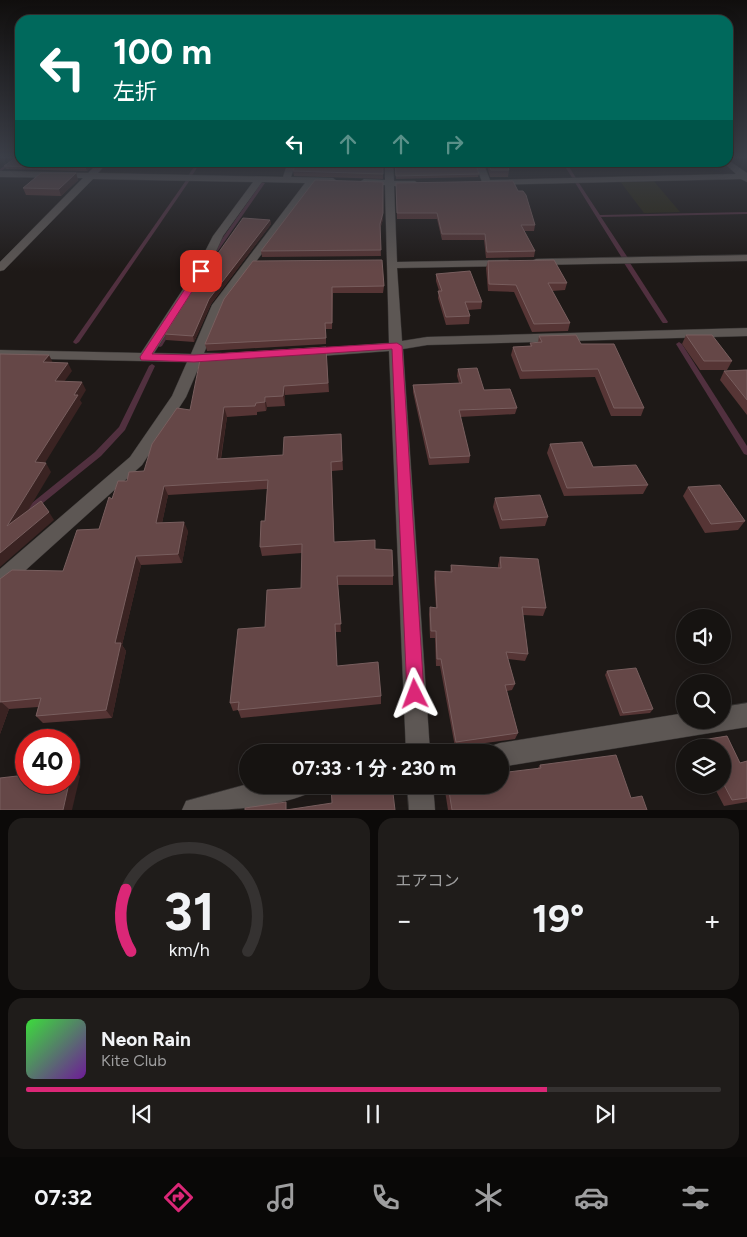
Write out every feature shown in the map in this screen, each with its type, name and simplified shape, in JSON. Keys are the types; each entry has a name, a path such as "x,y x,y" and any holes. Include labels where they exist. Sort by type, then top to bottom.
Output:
{"street":[{"path":"0,268 71,196"},
{"path":"145,357 201,271 218,236 248,196"},
{"path":"0,581 136,462 179,396 218,305 300,196"},
{"path":"390,196 388,262 397,346 418,744"},
{"path":"388,262 524,262 747,258"},
{"path":"250,262 269,262"},
{"path":"291,353 397,346 426,341 746,334"},
{"path":"0,354 194,358 233,356"},
{"path":"731,718 747,715"},
{"path":"509,754 676,727"},
{"path":"194,810 261,794"},
{"path":"421,794 422,810"}],"shaded area":[{"path":"631,196 666,196 680,212 644,213"}],"building":[{"path":"303,196 383,196 383,213 380,224 381,250 261,251"},
{"path":"396,196 526,196 535,225 521,225 535,251 487,252 485,234 442,234 437,213 397,213"},
{"path":"243,218 270,220 209,299 193,336 165,334 197,283"},
{"path":"382,260 384,286 332,287 332,323 325,323 326,338 205,344 224,299 253,261"},
{"path":"554,260 567,283 548,283 570,323 534,324 516,285 489,284 488,261"},
{"path":"470,271 482,302 465,302 470,316 446,317 438,291 442,291 436,274"},
{"path":"576,335 581,344 614,344 644,408 614,408 598,369 522,371 513,347 532,346 530,343 542,342 539,336"},
{"path":"686,335 712,335 732,361 704,361"},
{"path":"326,347 328,383 284,386 283,396 265,397 265,402 256,403 255,406 224,407 217,459 283,455 284,437 341,434 342,461 331,462 334,542 375,540 375,549 392,550 393,576 337,576 341,624 335,624 337,666 378,662 381,696 238,710 239,702 230,703 238,629 265,627 267,590 301,588 302,544 260,547 261,521 265,521 268,480 164,486 156,523 184,522 178,554 136,556 115,643 121,643 106,710 36,716 41,698 0,702 0,579 12,570 63,571 77,530 99,529 109,497 112,499 118,481 127,481 129,472 144,471 152,444 177,408 190,410 201,355"},
{"path":"0,354 49,355 43,362 68,363 55,381 82,382 74,395 78,395 35,462 46,463 7,526 41,501 49,512 0,553"},
{"path":"477,368 484,390 510,389 517,408 459,410 470,456 430,458 413,385 462,383 458,369"},
{"path":"747,370 747,400 724,371"},
{"path":"582,442 593,467 636,465 648,485 567,488 550,444"},
{"path":"720,485 745,521 711,524 688,487"},
{"path":"540,495 548,517 502,520 495,498"},
{"path":"500,557 538,559 546,608 522,607 528,654 506,652 515,684 505,685 518,733 456,742 441,659 437,659 436,631 431,631 430,607 437,608 435,571 452,572 451,565 501,568"},
{"path":"636,668 653,709 623,713 607,671"},
{"path":"727,736 728,739 708,739"},
{"path":"731,744 740,763 747,761 747,798 732,800 729,794 731,794"},
{"path":"616,755 631,798 642,796 647,810 452,810 449,794 509,794 509,772 541,768 540,765"},
{"path":"15,776 15,794 67,794 63,810 0,810 0,778"},
{"path":"331,794 393,794 395,810 286,810 332,803"},
{"path":"286,802 286,810 245,810 245,808"}],"waterway":[{"path":"76,342 177,196"},
{"path":"216,250 254,196"},
{"path":"585,196 598,216"},
{"path":"598,216 747,213"},
{"path":"598,216 625,258"},
{"path":"627,263 665,322"},
{"path":"160,345 170,328"},
{"path":"679,344 747,452"},
{"path":"30,509 98,454 122,428 152,366"}],"route":[{"path":"201,271 145,357 194,358 379,349 397,346 415,694"}]}
